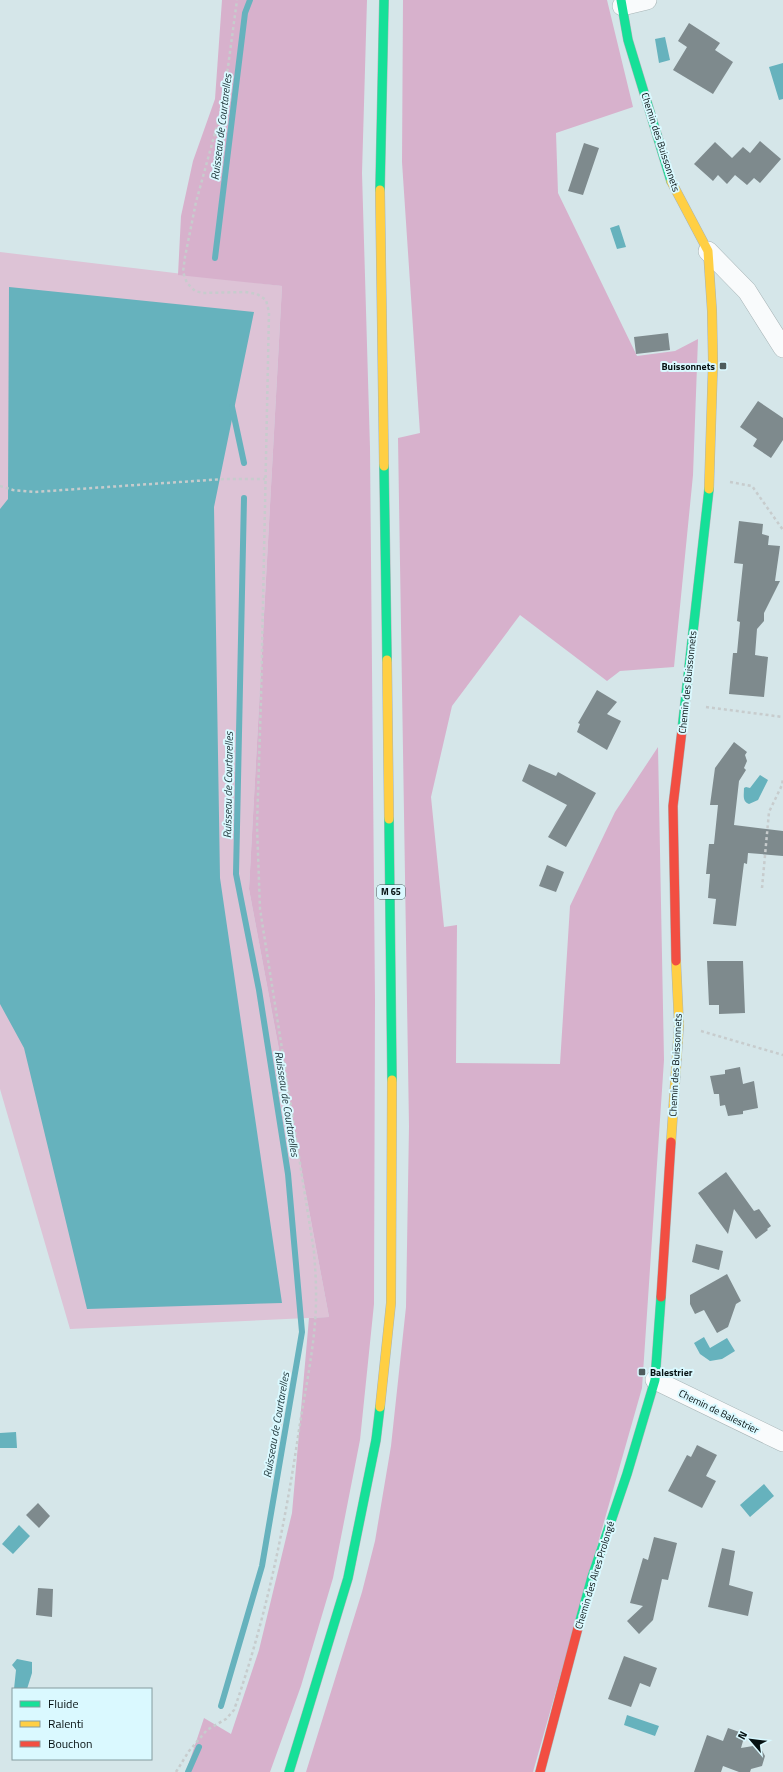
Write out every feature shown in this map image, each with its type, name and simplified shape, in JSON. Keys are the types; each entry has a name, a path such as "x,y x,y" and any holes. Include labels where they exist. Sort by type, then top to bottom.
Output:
{"street":[{"name":"M 65","path":"289,1772 348,1578 376,1440 391,1302 392,993 380,167 384,0"},
{"path":"621,3 647,0"},
{"name":"Chemin des Buissonnets","path":"621,3 628,40 673,187 708,251 712,311 713,362 710,478 673,806 674,919 679,1025 655,1380"},
{"path":"708,251 747,291 783,348"},
{"name":"Chemin de Balestrier","path":"655,1380 783,1442"},
{"name":"Chemin des Aires Prolongé","path":"540,1772 592,1577 627,1474 655,1380"}],"path":[{"path":"176,1772 189,1751 207,1730 226,1719 234,1710 262,1623 280,1545 294,1467 312,1347 316,1292 314,1252 260,909 257,826 269,312 266,300 257,294 245,292 203,293 195,291 187,283 183,272 196,202 222,104 237,0"},
{"path":"710,478 752,486 783,530"},
{"path":"0,486 13,490 34,492 224,479 266,479"},
{"path":"684,704 783,717"},
{"path":"762,888 769,812 782,785 783,778"},
{"path":"679,1025 783,1055"}],"shaded area":[{"path":"222,0 367,0 362,173 370,448 375,999 374,1304 360,1440 333,1578 301,1686 270,1772 186,1772 204,1718 231,1734 259,1650 292,1513 309,1318 329,1317 249,889 282,286 178,275 181,216 193,161 215,99"},
{"path":"403,0 607,0 633,107 556,133 558,193 637,356 675,351 698,339 693,475 674,667 620,671 607,681 520,615 452,706 431,797 444,927 457,925 456,1063 560,1064 570,906 615,812 658,747 664,1060 642,1388 533,1772 306,1772 362,1592 375,1541 391,1446 406,1307 409,1126 398,438 420,433 402,162"},
{"path":"0,252 282,286 249,889 329,1317 70,1329 0,1089"}],"water":[{"path":"665,37 670,60 659,63 655,39"},
{"path":"783,63 783,99 779,100 769,67"},
{"path":"619,225 626,247 617,249 610,228"},
{"path":"9,287 254,312 214,507 220,878 282,1303 87,1309 24,1048 0,1004 0,509 8,499"},
{"path":"760,775 768,780 758,800 749,804 744,799 744,788 750,788"},
{"path":"704,1337 710,1348 727,1338 735,1351 722,1359 710,1361 700,1354 694,1343"},
{"path":"16,1432 17,1448 0,1448 0,1433"},
{"path":"764,1484 774,1496 750,1517 740,1505"},
{"path":"19,1525 30,1536 13,1554 2,1544"},
{"path":"17,1659 32,1662 32,1673 27,1688 14,1688 16,1670 12,1665"},
{"path":"627,1715 659,1726 655,1736 624,1725"}],"building":[{"path":"689,23 720,43 715,50 733,62 713,94 673,70 687,47 678,41"},
{"path":"760,141 781,159 760,183 754,178 747,185 735,175 727,184 718,175 713,181 694,164 715,142 732,158 743,147 750,153"},
{"path":"584,143 599,148 583,195 568,191"},
{"path":"668,333 670,350 636,354 634,337"},
{"path":"758,401 783,418 783,440 771,458 753,446 757,439 740,427"},
{"path":"739,521 763,524 762,534 769,536 768,545 780,546 775,581 780,581 764,613 764,621 757,629 755,655 768,657 764,697 729,694 733,653 737,653 740,622 737,621 743,564 734,563"},
{"path":"597,690 617,702 607,714 621,721 607,750 577,732 580,724 578,723"},
{"path":"734,742 747,752 745,755 747,761 744,768 746,770 739,781 734,825 783,831 783,856 748,853 747,864 744,863 736,926 713,924 716,899 708,898 710,874 706,874 709,844 714,844 718,805 710,805 715,768"},
{"path":"529,764 556,776 558,772 596,793 566,847 548,837 567,805 522,781"},
{"path":"547,865 564,872 556,892 539,886"},
{"path":"707,961 743,961 745,1013 719,1014 719,1005 709,1005"},
{"path":"740,1067 743,1084 754,1081 758,1108 743,1111 743,1114 728,1116 725,1105 720,1106 719,1094 714,1094 710,1076 725,1074 725,1070"},
{"path":"726,1172 754,1211 759,1209 771,1226 756,1239 734,1209 728,1234 698,1193"},
{"path":"696,1244 723,1251 719,1270 692,1262"},
{"path":"727,1274 741,1301 736,1304 728,1327 717,1333 704,1310 695,1314 690,1304 690,1295"},
{"path":"697,1445 717,1455 706,1476 716,1481 702,1508 668,1491 687,1455 691,1457"},
{"path":"38,1503 50,1516 39,1528 26,1515"},
{"path":"654,1537 677,1543 668,1580 662,1579 653,1620 639,1634 627,1621 643,1606 630,1603 643,1558 648,1560"},
{"path":"722,1548 735,1551 729,1585 753,1592 748,1616 708,1607"},
{"path":"38,1588 53,1589 52,1617 36,1615"},
{"path":"624,1656 657,1668 650,1687 640,1683 631,1707 608,1699"},
{"path":"728,1728 745,1734 741,1748 759,1745 765,1756 762,1766 751,1769 750,1772 739,1772 723,1766 721,1772 694,1772 707,1735 723,1741"}],"waterway":[{"name":"Ruisseau de Courtarelles","path":"215,258 245,13 250,0"},
{"name":"Ruisseau de Courtarelles","path":"232,407 244,463"},
{"name":"Ruisseau de Courtarelles","path":"221,1706 262,1566 302,1332 288,1174 259,990 236,874 244,498"},
{"name":"Ruisseau de Courtarelles","path":"188,1772 199,1747"}],"traffic: fast":[{"path":"380,190 384,0"},
{"path":"621,0 628,40 671,181"},
{"path":"384,466 387,660"},
{"path":"682,730 709,489"},
{"path":"389,819 392,1080"},
{"path":"579,1624 592,1577 627,1474 655,1380 661,1297"},
{"path":"289,1772 348,1578 376,1440 380,1407"}],"traffic: slow":[{"path":"671,181 708,251 712,311 713,362 709,489"},
{"path":"380,190 384,466"},
{"path":"387,660 389,819"},
{"path":"671,1142 679,1025 676,961"},
{"path":"380,1407 391,1303 392,1080"}],"traffic: jam":[{"path":"676,961 673,806 682,730"},
{"path":"661,1297 671,1142"},
{"path":"540,1772 579,1624"}],"place":[{"name":"Buissonnets","path":"723,366"},
{"name":"Balestrier","path":"642,1372"}]}
